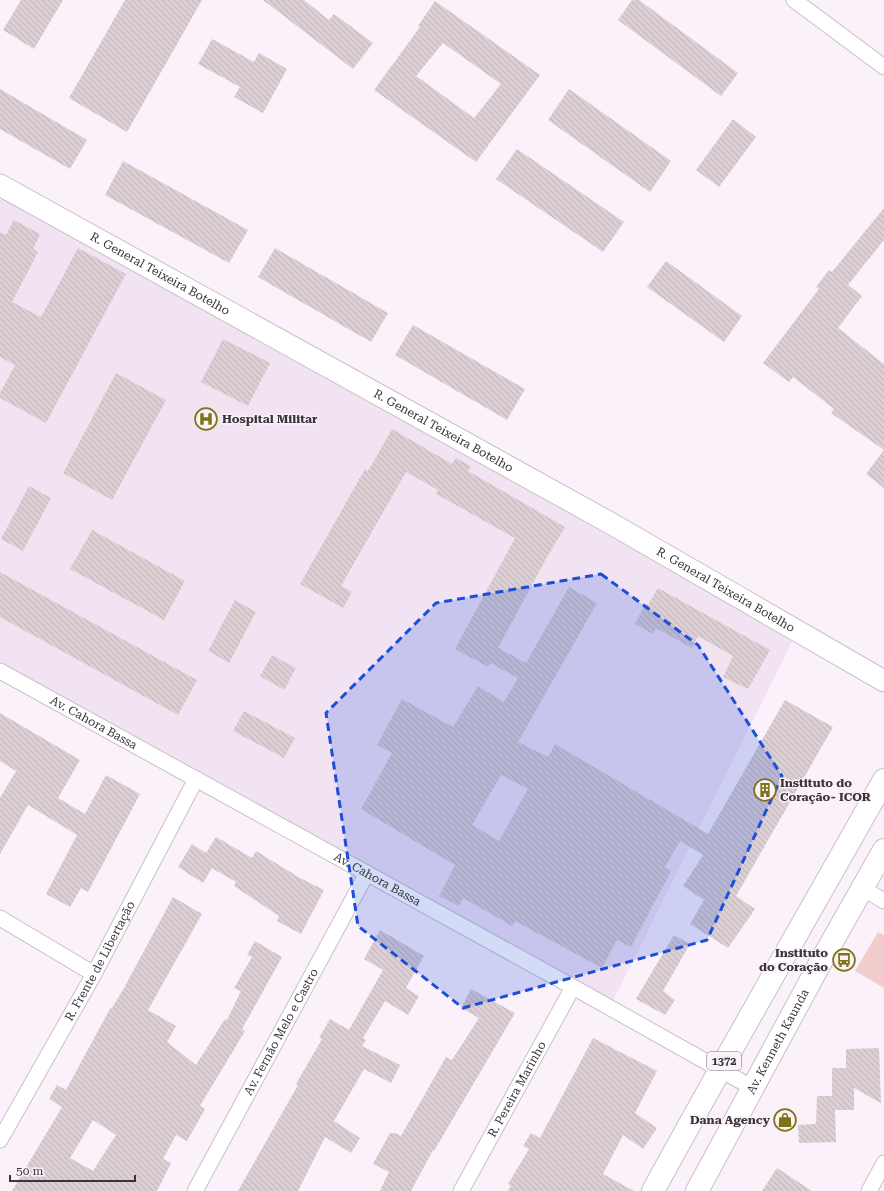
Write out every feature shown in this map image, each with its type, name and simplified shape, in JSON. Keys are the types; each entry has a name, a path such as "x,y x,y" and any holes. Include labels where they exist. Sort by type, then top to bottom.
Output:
{"main road":[{"name":"1372","path":"653,1191 719,1069 799,933 884,780"},
{"name":"Av. Kenneth Kaunda","path":"697,1191 824,956 884,850"}],"street":[{"path":"794,0 884,67"},
{"name":"R. General Teixeira Botelho","path":"1,188 612,524 884,681"},
{"name":"Av. Cahora Bassa","path":"0,671 753,1088"},
{"name":"R. Frente de Libertação","path":"0,1140 94,974 196,779"},
{"name":"Av. Fernão Melo e Castro","path":"195,1191 367,873"},
{"path":"862,888 884,901"},
{"path":"0,918 94,974"},
{"name":"R. Pereira Marinho","path":"461,1191 573,987"},
{"path":"869,1191 884,1163"}],"highlighted area":[{"path":"601,574 698,645 782,776 707,940 463,1008 358,926 326,713 436,603"}],"shaded area":[{"name":"Hospital Militar","path":"6,189 795,636 613,1001 0,662 0,201"},
{"path":"878,932 884,935 884,988 855,971"}],"building":[{"path":"21,0 63,0 34,49 3,30"},
{"path":"125,0 202,0 127,132 69,98"},
{"path":"263,0 304,0 329,20 334,14 373,43 353,69"},
{"path":"632,0 639,0 738,73 721,96 618,20"},
{"path":"435,1 540,75 476,162 374,90 420,27 418,26","holes":["443,43 501,84 474,118 416,76"]},
{"path":"212,39 254,62 259,53 287,69 263,113 234,97 240,87 198,64"},
{"path":"0,89 87,140 70,169 0,129"},
{"path":"569,89 671,161 650,192 548,120"},
{"path":"733,119 756,137 719,187 696,170"},
{"path":"517,149 624,222 603,252 496,179"},
{"path":"123,161 248,230 229,263 105,195"},
{"path":"884,208 884,240 848,285 862,296 838,328 884,364 884,450 831,413 834,409 793,377 789,382 763,363 819,289 816,287 829,270 832,272"},
{"path":"14,220 40,234 33,249 38,252 12,302 41,317 78,248 126,274 46,423 0,398 0,393 15,365 0,357 0,232 6,235"},
{"path":"275,248 388,313 371,342 258,277"},
{"path":"666,261 742,316 724,342 647,287"},
{"path":"413,325 525,389 507,420 395,355"},
{"path":"223,339 270,363 248,406 201,382"},
{"path":"116,373 166,400 112,500 63,473"},
{"path":"392,429 452,464 456,458 471,466 468,471 565,527 547,557 498,648 526,663 569,587 597,603 518,742 548,757 555,744 708,834 785,700 833,727 736,896 755,909 728,948 690,924 704,900 683,886 703,855 680,841 665,867 671,871 631,947 617,940 602,968 515,921 512,926 463,898 459,906 439,896 455,865 361,809 392,753 377,745 402,699 453,727 478,686 504,702 518,678 490,663 488,667 455,649 515,538 436,494 438,490 406,472 341,586 352,592 343,608 300,584 365,469 368,471","holes":["501,775 528,789 499,841 472,825"]},
{"path":"884,450 884,488 866,474"},
{"path":"29,486 51,498 23,551 1,539"},
{"path":"92,530 185,581 164,620 70,569"},
{"path":"0,572 197,680 178,715 0,617"},
{"path":"658,588 770,650 748,689 723,677 733,656 698,636 692,648 656,628 653,634 635,624 645,604 648,605"},
{"path":"235,600 256,612 229,663 208,651"},
{"path":"272,655 296,668 284,690 260,676"},
{"path":"244,711 295,738 284,758 233,731"},
{"path":"0,713 80,760 58,798 85,814 106,775 140,794 88,892 81,888 70,907 46,894 77,835 28,805 0,854 0,798 16,771 0,761"},
{"path":"216,837 252,858 256,851 300,878 324,890 301,934 277,921 279,916 234,886 236,882 212,868 203,883 178,867 192,844 206,853"},
{"path":"173,897 202,914 148,1010 176,1026 167,1042 196,1065 225,1019 227,1020 241,991 234,988 252,957 247,955 255,941 282,957 242,1029 245,1031 200,1106 205,1109 187,1141 176,1135 163,1159 171,1163 157,1191 12,1191 62,1107 49,1099 57,1085 66,1090 111,1007 112,1008","holes":["93,1120 116,1135 93,1171 70,1158"]},
{"path":"380,930 424,956 406,988 419,996 408,1015 385,1001 363,1038 366,1040 362,1046 400,1065 391,1083 364,1069 334,1121 360,1138 351,1153 325,1137 298,1191 238,1191 298,1085 296,1084 322,1039 319,1038 330,1019 349,1030 383,970 364,959"},
{"path":"674,935 690,944 663,991 675,1000 665,1015 636,999"},
{"path":"471,989 515,1013 434,1151 433,1150 411,1191 380,1191 389,1172 373,1164 390,1133 395,1133 401,1136 446,1057 452,1060 479,1018 461,1008"},
{"path":"593,1038 657,1071 635,1113 657,1128 643,1149 623,1135 603,1174 634,1191 508,1191 511,1186 508,1184 529,1149 523,1146 531,1133 540,1138"},
{"path":"879,1048 881,1103 854,1088 854,1110 835,1110 836,1142 799,1143 798,1125 816,1124 817,1096 832,1096 832,1068 846,1068 846,1049"},
{"path":"777,1168 812,1191 762,1191"}],"place":[{"name":"Hospital Militar","path":"206,419"},
{"name":"Instituto do Coração- ICOR","path":"765,790"},
{"name":"Instituto do Coração","path":"844,960"},
{"name":"Dana Agency","path":"785,1120"}]}
